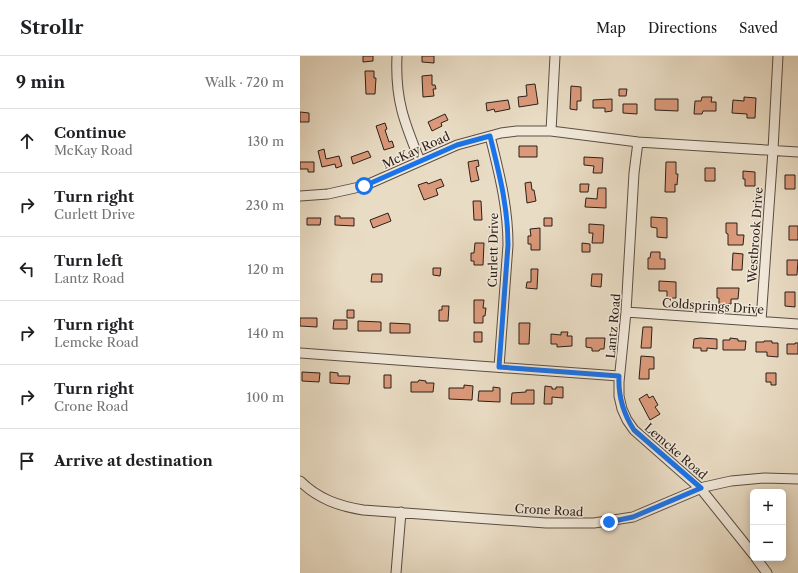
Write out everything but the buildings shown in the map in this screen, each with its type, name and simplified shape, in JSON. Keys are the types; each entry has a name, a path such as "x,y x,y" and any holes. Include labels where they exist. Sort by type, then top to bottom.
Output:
{"street":[{"path":"397,56 397,87 400,106 405,124 420,161"},
{"path":"551,131 555,56"},
{"name":"Westbrook Drive","path":"761,321 778,56"},
{"name":"McKay Road","path":"300,196 328,194 364,186 457,145 501,132 551,131 638,142"},
{"name":"Curlett Drive","path":"490,136 504,195 508,226 508,245 499,367"},
{"path":"638,142 798,152"},
{"name":"Lantz Road","path":"300,353 619,376 626,312 634,173 638,142"},
{"name":"Coldsprings Drive","path":"626,312 798,324"},
{"name":"Lemcke Road","path":"619,376 621,403 627,420 634,430 701,488 750,550"},
{"name":"Crone Road","path":"300,481 316,494 336,504 363,510 546,523 594,523 633,517 701,488 731,481 755,479 798,479"},
{"path":"396,573 401,512"},
{"path":"758,561 767,573"}],"route":[{"path":"364,186 457,145 490,136 504,195 508,226 508,245 499,367 619,376 622,409 634,430 701,488 633,517 609,522"}]}
